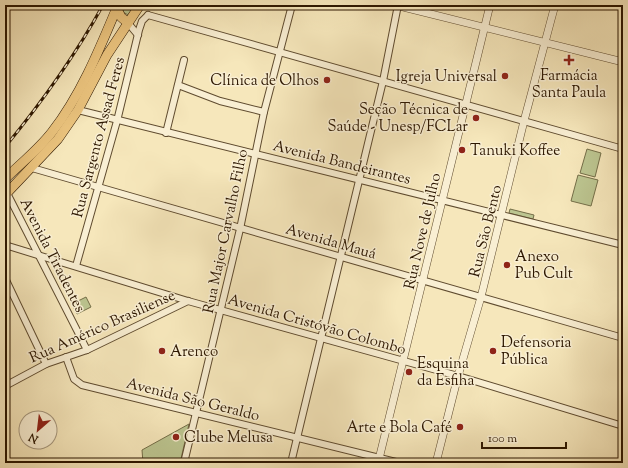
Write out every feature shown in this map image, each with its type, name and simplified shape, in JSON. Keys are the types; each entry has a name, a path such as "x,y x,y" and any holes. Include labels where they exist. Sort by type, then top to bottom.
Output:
{"main road":[{"path":"6,194 58,139 78,110 107,55 140,5"},
{"path":"118,7 121,17 128,23"},
{"path":"5,179 51,133 61,120 85,76 118,7"}],"street":[{"path":"144,5 148,15 623,149"},
{"name":"Rua Major Carvalho Filho","path":"184,463 240,229 264,112 292,5"},
{"path":"291,463 383,81 397,5 623,62"},
{"name":"Rua Nove de Julho","path":"379,461 490,5"},
{"name":"Rua São Bento","path":"436,463 458,376 481,297 502,216 524,120 555,5"},
{"name":"Rua Sargento Assad Feres","path":"76,266 99,188 142,21 148,15"},
{"path":"128,23 138,35"},
{"path":"166,133 184,60"},
{"path":"178,85 220,101 264,112"},
{"name":"Avenida Bandeirantes","path":"78,110 117,121 502,216 623,244"},
{"name":"Avenida Mauá","path":"32,168 623,338"},
{"name":"Avenida Tiradentes","path":"6,194 87,350"},
{"name":"Avenida Cristóvão Colombo","path":"5,245 188,301 458,376 623,426"},
{"path":"5,278 46,364"},
{"name":"Rua Américo Brasiliense","path":"5,386 46,364 87,350 188,301"},
{"name":"Avenida São Geraldo","path":"66,357 74,379 82,385 297,438 379,461 400,463"},
{"path":"5,461 12,463"}],"green space":[{"path":"123,5 135,5 128,15 123,12"},
{"path":"587,149 601,153 595,177 580,173"},
{"path":"578,175 598,180 591,206 571,201"},
{"path":"510,209 534,215 533,219 509,213"},
{"path":"86,297 91,307 77,314 72,304"},
{"name":"Clube Melusa","path":"189,424 180,463 143,463 142,450"}],"railway":[{"path":"5,147 57,78 103,5"}],"place":[{"name":"Farmácia Santa Paula","path":"569,60"},
{"name":"Igreja Universal","path":"505,76"},
{"name":"Clínica de Olhos","path":"327,80"},
{"name":"Seção Técnica de Saúde - Unesp/FCLar","path":"476,118"},
{"name":"Tanuki Koffee","path":"462,150"},
{"name":"Anexo Pub Cult","path":"507,265"},
{"name":"Arenco","path":"162,351"},
{"name":"Defensoria Pública","path":"493,351"},
{"name":"Esquina da Esfiha","path":"409,372"},
{"name":"Arte e Bola Café","path":"460,427"},
{"name":"Clube Melusa","path":"176,437"}]}
